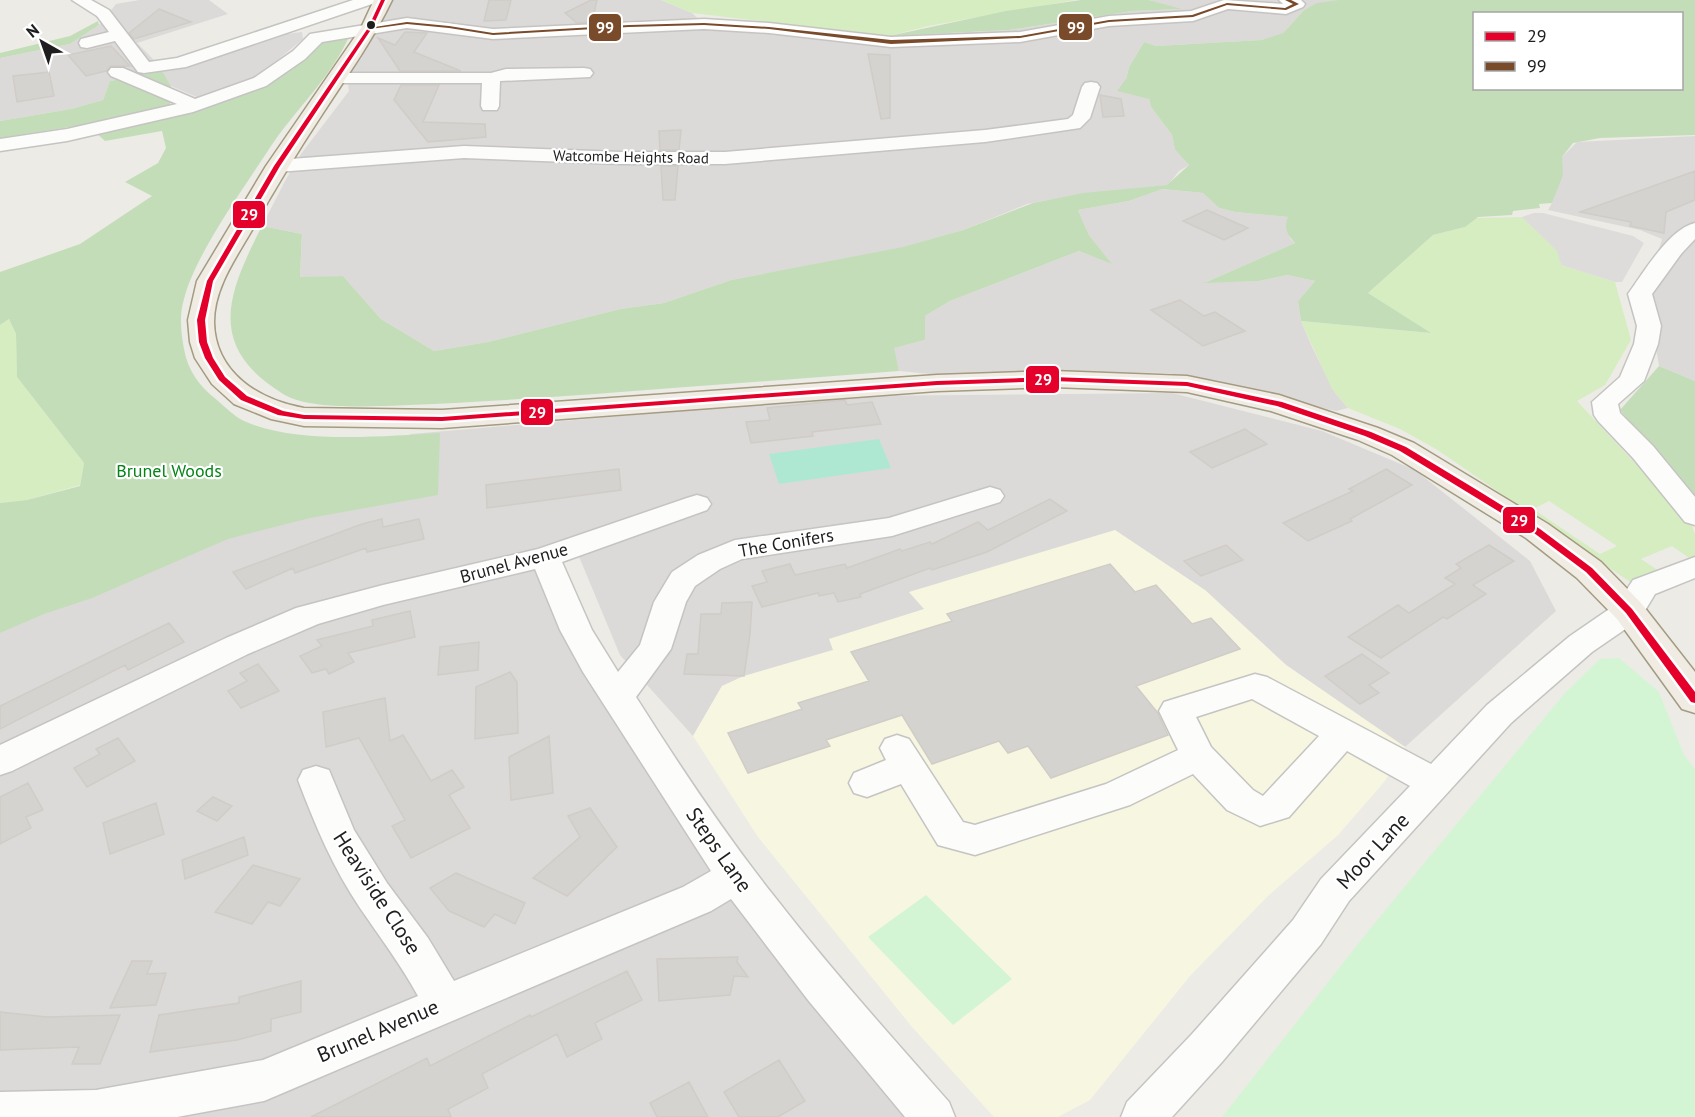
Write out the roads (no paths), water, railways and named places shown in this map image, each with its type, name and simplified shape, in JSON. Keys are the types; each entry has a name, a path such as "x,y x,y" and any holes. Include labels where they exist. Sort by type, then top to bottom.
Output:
{"main road":[{"path":"382,0 369,29 277,166 210,281 201,320 203,342 209,358 222,378 244,398 281,414 304,417 442,419 937,383 1053,379 1187,384 1279,404 1342,424 1402,449 1537,531 1589,570 1629,611 1695,699"}],"street":[{"path":"80,0 102,13 144,68 180,63 369,0"},
{"path":"0,144 67,135 194,105 260,82 299,55 316,38 407,23 493,34 704,24 769,28 891,42 1020,37 1109,21 1193,16 1227,4 1286,9 1297,4 1287,0"},
{"path":"87,43 119,35"},
{"path":"154,88 183,72 180,63"},
{"path":"117,72 194,105"},
{"path":"336,78 491,78 506,74 584,73"},
{"path":"490,106 491,78"},
{"name":"Watcombe Heights Road","path":"277,166 464,152 621,158 725,158 986,136 1073,124 1081,118 1091,87"},
{"path":"1695,229 1689,232 1631,288 1649,326 1646,344 1631,381 1605,402 1607,415 1643,452 1695,516"},
{"name":"The Conifers","path":"618,696 655,649 670,602 683,579 709,562 735,550 892,526 990,496"},
{"name":"Brunel Avenue","path":"0,760 237,646 307,616 383,595 545,557 697,504"},
{"name":"Steps Lane","path":"545,557 573,626 600,674 618,696 736,876 840,1008 933,1117"},
{"path":"1629,611 1644,587 1695,567"},
{"name":"Moor Lane","path":"1143,1117 1207,1048 1307,932 1335,890 1499,714 1581,644 1629,611"},
{"path":"1344,733 1276,807 1260,811 1240,800 1198,756 1176,711 1255,686 1344,733 1436,783"},
{"path":"867,783 903,757 951,834 975,840 1118,795 1198,756"},
{"name":"Heaviside Close","path":"316,780 337,835 373,895 414,950 444,1003"},
{"name":"Brunel Avenue","path":"0,1113 96,1111 264,1080 697,899 736,876"}],"park label":[{"name":"Brunel Woods","path":"169,471"}]}
